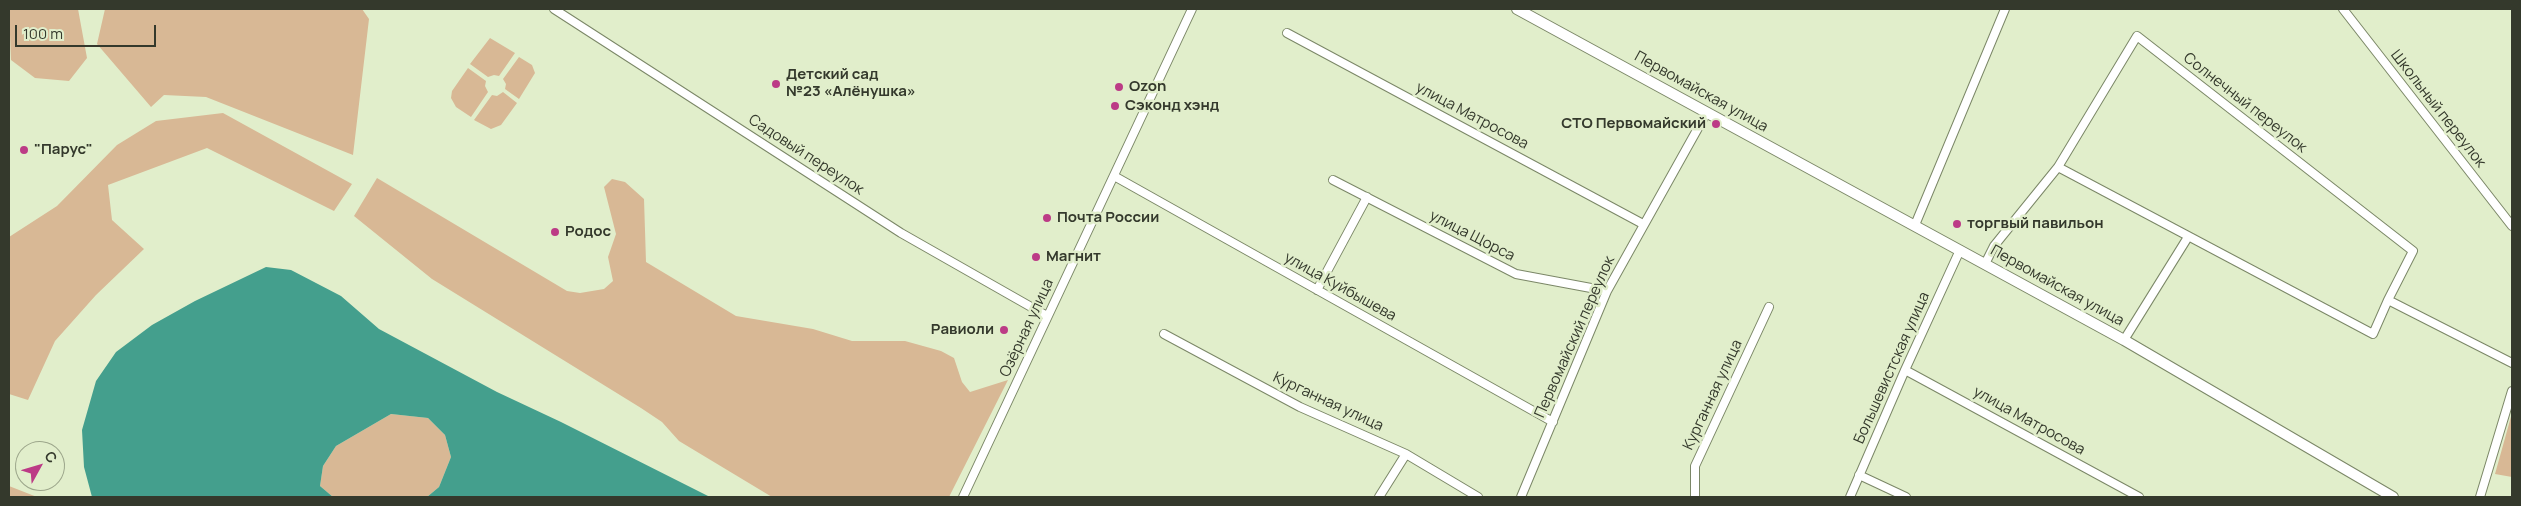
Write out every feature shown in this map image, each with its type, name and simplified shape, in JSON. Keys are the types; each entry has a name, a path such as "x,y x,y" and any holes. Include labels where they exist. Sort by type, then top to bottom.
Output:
{"main road":[{"name":"Первомайская улица","path":"1517,9 2124,340 2393,497"}],"street":[{"name":"Садовый переулок","path":"554,9 901,233 1047,316"},
{"name":"Озёрная улица","path":"963,497 1192,9"},
{"path":"1915,225 2004,9"},
{"name":"Школьный переулок","path":"2343,9 2512,226"},
{"name":"улица Матросова","path":"1288,32 1643,224"},
{"name":"Солнечный переулок","path":"1985,264 1994,246 2058,167 2137,36 2413,251 2373,334 2058,167"},
{"name":"Первомайский переулок","path":"1521,497 1607,291 1707,112"},
{"name":"улица Куйбышева","path":"1114,176 1553,422"},
{"name":"улица Щорса","path":"1334,180 1516,274 1607,291"},
{"path":"1317,290 1367,197"},
{"path":"2124,340 2188,237"},
{"name":"Большевистская улица","path":"1850,497 1904,370 1960,250"},
{"path":"2388,300 2512,363"},
{"name":"Курганная улица","path":"1695,497 1695,466 1769,307"},
{"name":"Курганная улица","path":"1164,334 1300,407 1406,454 1478,497"},
{"name":"улица Матросова","path":"1904,370 2139,497"},
{"path":"2480,497 2512,391"},
{"path":"1379,497 1406,454"},
{"path":"1859,475 1906,497"}],"shaded area":[{"path":"9,9 78,9 87,58 69,81 35,78 11,60"},
{"path":"105,9 362,9 369,19 353,155 206,97 164,95 151,107 97,44"},
{"path":"490,38 515,53 499,76 488,77 470,64"},
{"path":"519,57 532,65 535,73 519,99 505,89 506,84 503,79"},
{"path":"468,68 486,81 485,86 488,92 471,117 456,107 451,98 452,91"},
{"path":"503,92 517,103 501,125 491,129 474,120 492,95 497,96"},
{"path":"223,113 352,184 334,211 207,148 108,185 112,220 144,249 96,295 55,341 28,400 9,394 9,237 57,206 117,145 156,121"},
{"path":"377,178 567,291 580,293 604,289 613,281 608,257 616,234 604,187 612,179 625,182 644,199 646,262 736,316 813,329 852,341 905,341 941,351 954,358 962,382 970,392 1008,380 949,497 772,497 679,441 662,422 641,408 432,279 354,216"},
{"path":"2512,413 2512,477 2495,474"},
{"path":"391,414 428,418 445,435 451,457 439,487 427,497 333,497 320,486 323,466 336,446"},
{"path":"9,486 15,488 15,491 22,491 37,497 9,497"}],"water":[{"path":"266,267 291,270 341,296 379,329 497,392 710,497 427,497 439,487 451,457 445,435 428,418 391,414 336,446 323,466 320,486 333,497 92,497 84,467 82,430 96,381 116,352 152,325 195,301"}],"place":[{"name":"Детский сад №23 «Алёнушка»","path":"776,84"},
{"name":"Ozon","path":"1119,87"},
{"name":"Сэконд хэнд","path":"1115,106"},
{"name":"СТО Первомайский","path":"1716,124"},
{"name":"\"Парус\"","path":"24,150"},
{"name":"Почта России","path":"1047,218"},
{"name":"торгвый павильон","path":"1957,224"},
{"name":"Родос","path":"555,232"},
{"name":"Магнит","path":"1036,257"},
{"name":"Равиоли","path":"1004,330"}]}
